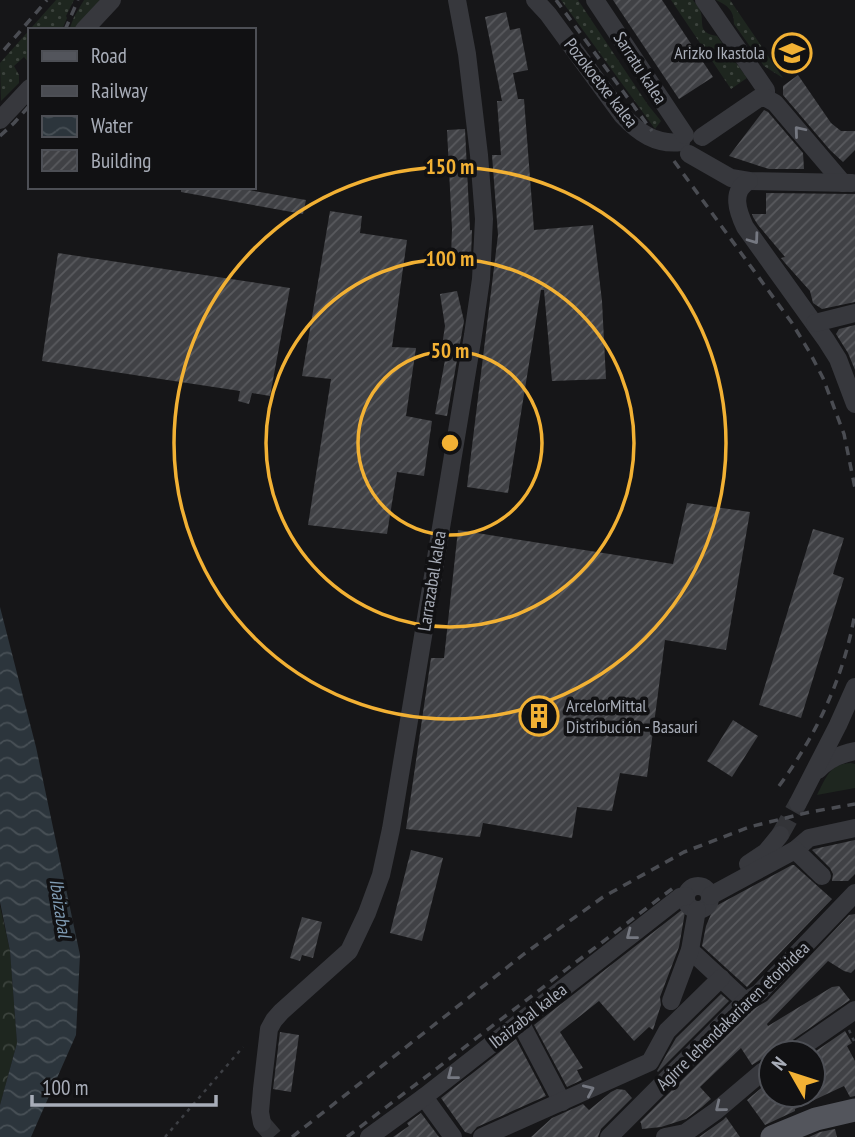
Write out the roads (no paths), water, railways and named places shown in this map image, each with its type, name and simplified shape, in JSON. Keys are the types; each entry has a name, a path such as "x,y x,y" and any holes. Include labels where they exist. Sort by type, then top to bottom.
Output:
{"main road":[{"path":"772,1137 816,1118 855,1110"}],"street":[{"path":"86,28 111,0"},
{"name":"Larrazabal kalea","path":"262,1123 260,1112 270,1029 281,1012 349,951 381,875 391,829 481,279 484,219 480,168 467,54 457,0"},
{"name":"Pozokoetxe kalea","path":"536,0 635,129 663,142 692,143 709,167 734,180 849,183"},
{"name":"Sarratu kalea","path":"595,0 692,143"},
{"path":"704,0 766,90 766,98"},
{"path":"0,120 28,90"},
{"path":"692,143 759,98 766,98 775,103 849,183"},
{"path":"734,180 737,207 745,227 838,359 855,404"},
{"path":"815,323 855,313"},
{"path":"798,803 855,687"},
{"path":"838,726 841,742 853,751"},
{"path":"813,775 837,755 853,751"},
{"path":"708,892 794,850 809,838 855,828"},
{"path":"708,892 714,881 758,859 780,835"},
{"path":"794,850 822,876"},
{"name":"Ibaizabal kalea","path":"692,903 689,890 695,886 708,892"},
{"name":"Agirre lehendakariaren etorbidea","path":"614,1133 746,1001 759,993 855,893"},
{"name":"Ibaizabal kalea","path":"369,1137 680,897 692,903"},
{"path":"671,1001 690,950 692,903"},
{"path":"690,950 746,1001"},
{"path":"482,1137 650,1062 667,1031 721,978"},
{"path":"816,1039 851,1018"},
{"path":"520,1022 562,1102"},
{"path":"665,1137 685,1133 757,1076"},
{"path":"424,1097 453,1137"},
{"path":"614,1133 636,1137"}],"water":[{"name":"Ibaizabal","path":"0,607 36,747 80,955 76,1035 31,1137 0,1137 0,1105 17,1043 10,951 0,902"}],"tunnel":[{"path":"780,835 798,803"},
{"path":"262,1123 274,1137"}],"railway":[{"path":"4,50 47,0"},
{"path":"66,28 78,0"},
{"path":"556,0 652,131"},
{"path":"0,136 28,107"},
{"path":"674,161 792,323 810,353 823,378 844,434 855,488"},
{"path":"779,786 805,746 827,704 844,660 855,613"},
{"path":"292,1137 524,954 603,897 684,852 749,827 855,804"},
{"path":"347,1137 677,885"}],"place":[{"name":"Arizko Ikastola","path":"792,53"},
{"name":"ArcelorMittal Distribución - Basauri","path":"539,716"}]}
